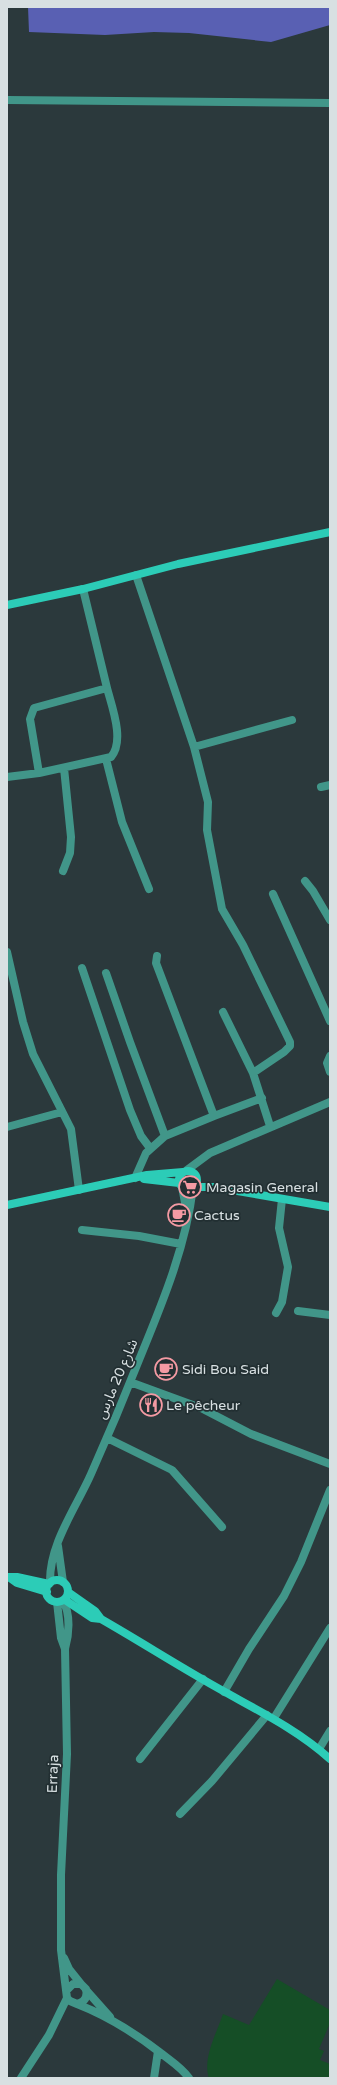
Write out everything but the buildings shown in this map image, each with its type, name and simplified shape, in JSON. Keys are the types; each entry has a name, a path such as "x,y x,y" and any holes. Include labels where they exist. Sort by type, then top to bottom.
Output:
{"main road":[{"path":"7,605 83,589 185,562 330,532"},
{"path":"7,1206 137,1178 185,1171 193,1172 196,1177 214,1187"},
{"path":"181,1185 179,1177 185,1171"},
{"path":"193,1187 196,1182 196,1177"},
{"path":"137,1178 181,1185 187,1189 193,1187 214,1187 330,1207"},
{"path":"9,1577 18,1577 49,1587"},
{"path":"63,1599 67,1586 63,1582 56,1580 49,1587 49,1598 63,1599 92,1618 101,1619 224,1692 270,1716 319,1749 330,1759"}],"street":[{"path":"7,100 330,103"},
{"path":"136,575 194,747 208,802 207,830 222,909 243,945 290,1042 290,1046 284,1052 253,1073"},
{"path":"7,777 39,773 106,759 111,757 115,752 118,740 108,688 83,589"},
{"path":"39,773 30,719 34,708 108,688"},
{"path":"194,747 292,720"},
{"path":"106,759 122,822 148,889"},
{"path":"63,871 70,853 71,837 64,768"},
{"path":"321,787 330,785"},
{"path":"305,881 313,891 330,920"},
{"path":"273,894 330,1020"},
{"path":"7,952 23,1022 33,1054 71,1129 79,1190"},
{"path":"157,956 156,963 214,1116"},
{"path":"82,968 130,1110 141,1136 150,1148"},
{"path":"106,973 165,1136"},
{"path":"224,1012 253,1073 270,1126"},
{"path":"330,1056 327,1064 330,1072"},
{"path":"137,1178 142,1160 150,1148 165,1136 262,1098"},
{"path":"185,1171 210,1153 270,1126 330,1102"},
{"path":"7,1127 62,1112"},
{"name":"شارع 20 مارس","path":"181,1185 188,1219"},
{"name":"شارع 20 مارس","path":"49,1587 51,1564 58,1543 107,1438 155,1323 188,1219 193,1187"},
{"path":"276,1313 282,1302 288,1267 278,1228 282,1199"},
{"path":"82,1230 139,1236 181,1244"},
{"path":"298,1311 330,1315"},
{"path":"130,1382 201,1408 251,1434 330,1464"},
{"path":"107,1438 172,1470 222,1527"},
{"path":"224,1692 249,1649 284,1596 301,1562 330,1490"},
{"path":"58,1543 63,1582"},
{"name":"Erraja","path":"63,1599 61,1638 65,1649 67,1754 61,1875 60,1950 71,1999"},
{"path":"180,1814 270,1716 330,1628"},
{"path":"140,1760 203,1679"},
{"path":"319,1749 330,1731"},
{"path":"60,1950 69,1969 114,2020"},
{"path":"21,2078 40,2051 56,2021 71,1999 72,1984 84,1987"},
{"path":"71,1999 84,2001 86,1997 84,1987"},
{"path":"71,1999 114,2020 174,2063 189,2078"},
{"path":"154,2078 158,2051"}],"green space":[{"path":"277,1979 330,2010 330,2023 319,2049 324,2051 320,2060 330,2064 330,2078 209,2078 207,2063 214,2037 223,2014 249,2025"}],"water":[{"path":"28,7 330,7 330,25 271,42 189,33 154,32 105,35 29,32"}],"place":[{"name":"Magasin General","path":"190,1187"},
{"name":"Cactus","path":"179,1215"},
{"name":"Sidi Bou Said","path":"166,1369"},
{"name":"Le pêcheur","path":"151,1405"}]}
